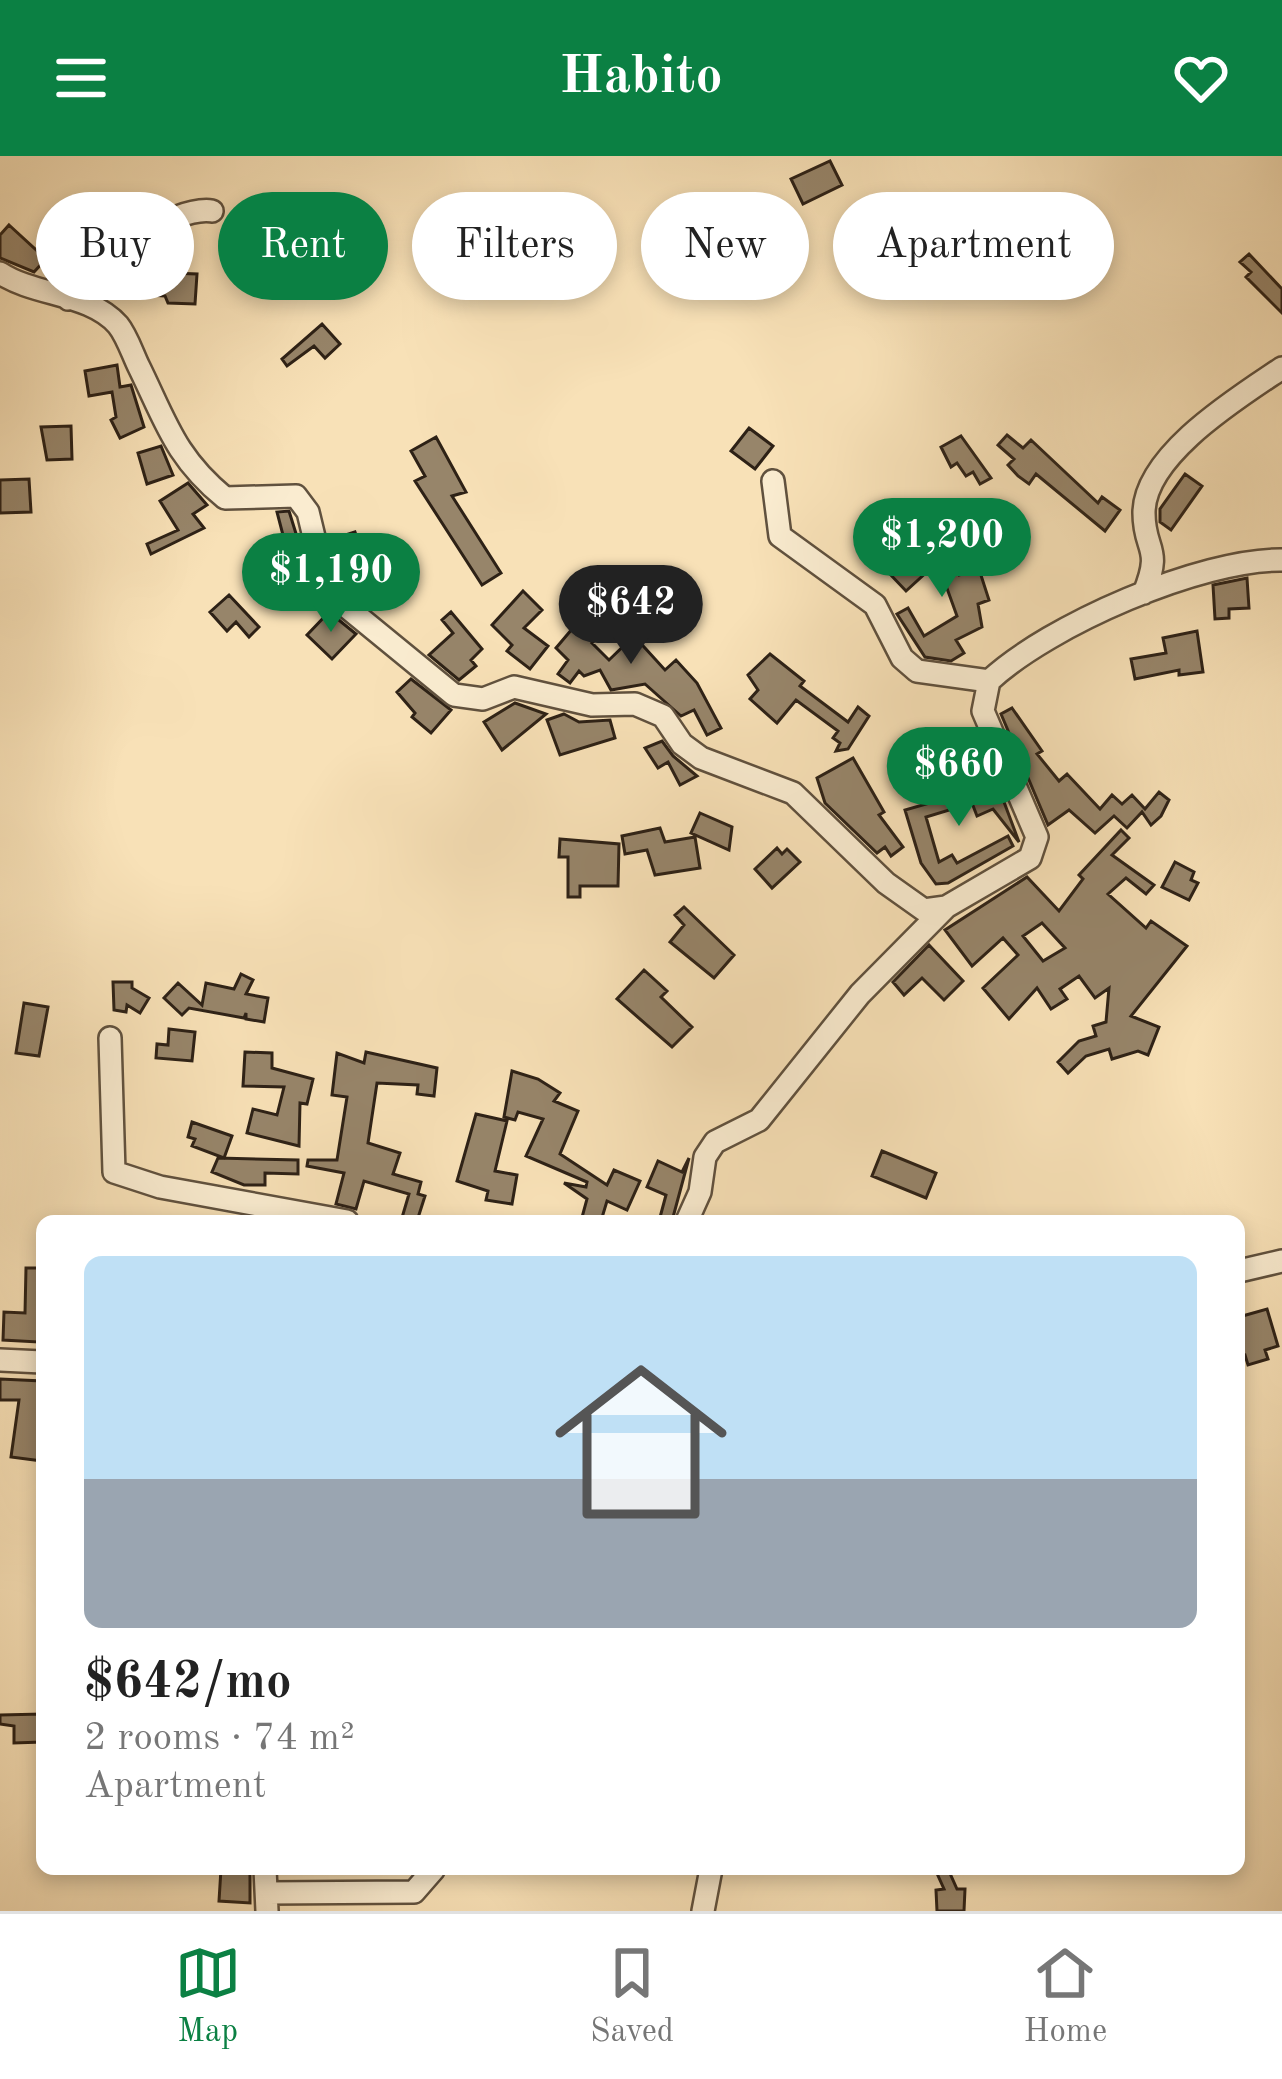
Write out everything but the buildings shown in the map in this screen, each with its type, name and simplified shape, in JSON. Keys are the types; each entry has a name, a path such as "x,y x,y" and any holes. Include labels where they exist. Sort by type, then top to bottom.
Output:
{"street":[{"path":"194,214 212,211"},
{"path":"0,273 36,290"},
{"path":"70,300 118,325 168,437 198,476 225,497 296,496 308,512 327,591 454,695 483,699 514,687 592,705 634,704 663,716 682,745 701,758 793,793 886,884 924,910 946,908"},
{"path":"1144,593 1156,564 1144,510 1159,469 1204,425 1282,368"},
{"path":"773,481 780,536 875,605 902,658 934,676 989,681 1048,639 1144,593 1258,560 1282,560"},
{"path":"690,1215 700,1192 705,1157 715,1142 759,1120 860,994 946,908 1030,858 1036,837 983,711 989,681"},
{"path":"110,1038 114,1172 160,1187 314,1215"},
{"path":"1245,1270 1282,1261"},
{"path":"0,1360 36,1362"},
{"path":"267,1902 414,1892 429,1875"},
{"path":"703,1911 710,1875"}]}
